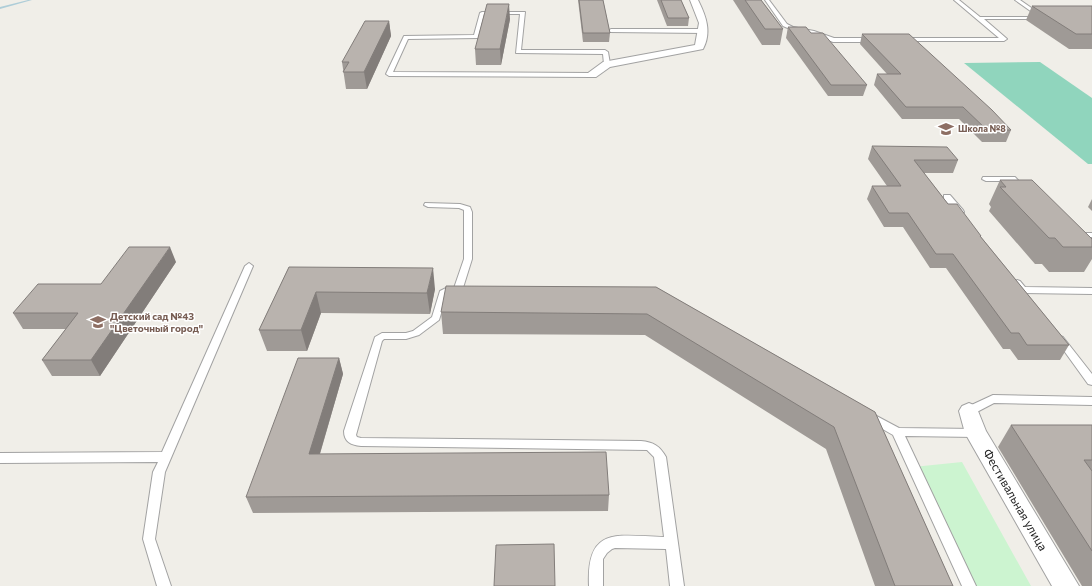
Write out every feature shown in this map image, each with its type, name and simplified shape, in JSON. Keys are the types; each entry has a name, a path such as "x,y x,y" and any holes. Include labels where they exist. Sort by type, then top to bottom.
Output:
{"street":[{"path":"592,75 607,64 699,47 704,31 704,21 694,0"},
{"name":"Фестивальная улица","path":"970,411 976,433 1066,586"}],"lane":[{"path":"767,0 785,26 812,32 833,40 879,40"},
{"path":"895,40 1004,39 956,0"},
{"path":"979,18 1044,18 1017,0"},
{"path":"592,75 389,74 406,37 476,37 482,13 523,13 518,52 605,52 607,64"},
{"path":"611,31 704,31"},
{"path":"986,179 1012,179 1029,196"},
{"path":"948,197 966,220"},
{"path":"428,205 460,206 467,209 468,259 462,291 446,291 443,293 436,318 416,333 406,336 382,336 378,339 350,431 350,436 354,441 361,442 649,446 656,450 660,457 677,586"},
{"path":"1073,241 1067,236 1092,235"},
{"path":"164,586 149,539 159,472 249,266"},
{"path":"1014,279 1033,303"},
{"path":"1023,290 1092,291"},
{"path":"1056,333 1092,381"},
{"path":"970,411 993,399 1092,401"},
{"path":"862,412 897,432 976,433"},
{"path":"897,432 969,586"},
{"path":"0,458 166,457"},
{"path":"596,586 595,564 599,552 607,545 615,542 672,543"}],"green space":[{"path":"1040,62 1092,98 1092,164 1088,164 964,63"},
{"path":"962,462 1031,586 972,586 913,467"}],"building":[{"path":"579,0 603,0 610,33 583,33"},
{"path":"661,0 681,0 689,18 668,18"},
{"path":"745,0 761,0 783,29 765,29"},
{"path":"487,4 509,4 500,49 475,49"},
{"path":"1032,6 1092,6 1092,34 1076,34"},
{"path":"365,21 389,21 364,72 343,72 349,62 342,62"},
{"path":"788,27 806,27 811,33 823,33 867,85 831,85"},
{"path":"862,34 909,34 992,110 1011,130 987,130 963,107 906,107 877,74 901,74"},
{"path":"872,146 947,147 958,160 914,160 948,204 957,204 980,236 1069,345 1027,345 1019,333 1011,333 953,254 936,254 908,213 889,213 872,186 901,186"},
{"path":"1000,180 1032,180 1092,239 1092,247 1063,247 1055,238 1049,238 1000,187 1006,187"},
{"path":"129,247 170,247 91,360 42,360 78,313 13,313 38,284 101,284"},
{"path":"289,267 433,268 427,293 316,292 301,330 259,330"},
{"path":"446,286 656,287 875,412 953,586 895,586 834,427 647,314 441,312"},
{"path":"298,358 339,358 309,454 606,452 609,495 246,497"},
{"path":"1011,425 1092,425 1092,460 1084,460 1092,471 1092,551"},
{"path":"554,544 555,586 494,586 496,545"}],"waterway":[{"path":"0,8 31,0"}],"place":[{"name":"Школа №8","path":"946,129"},
{"name":"Детский сад №43 \"Цветочный город\"","path":"98,322"}]}
